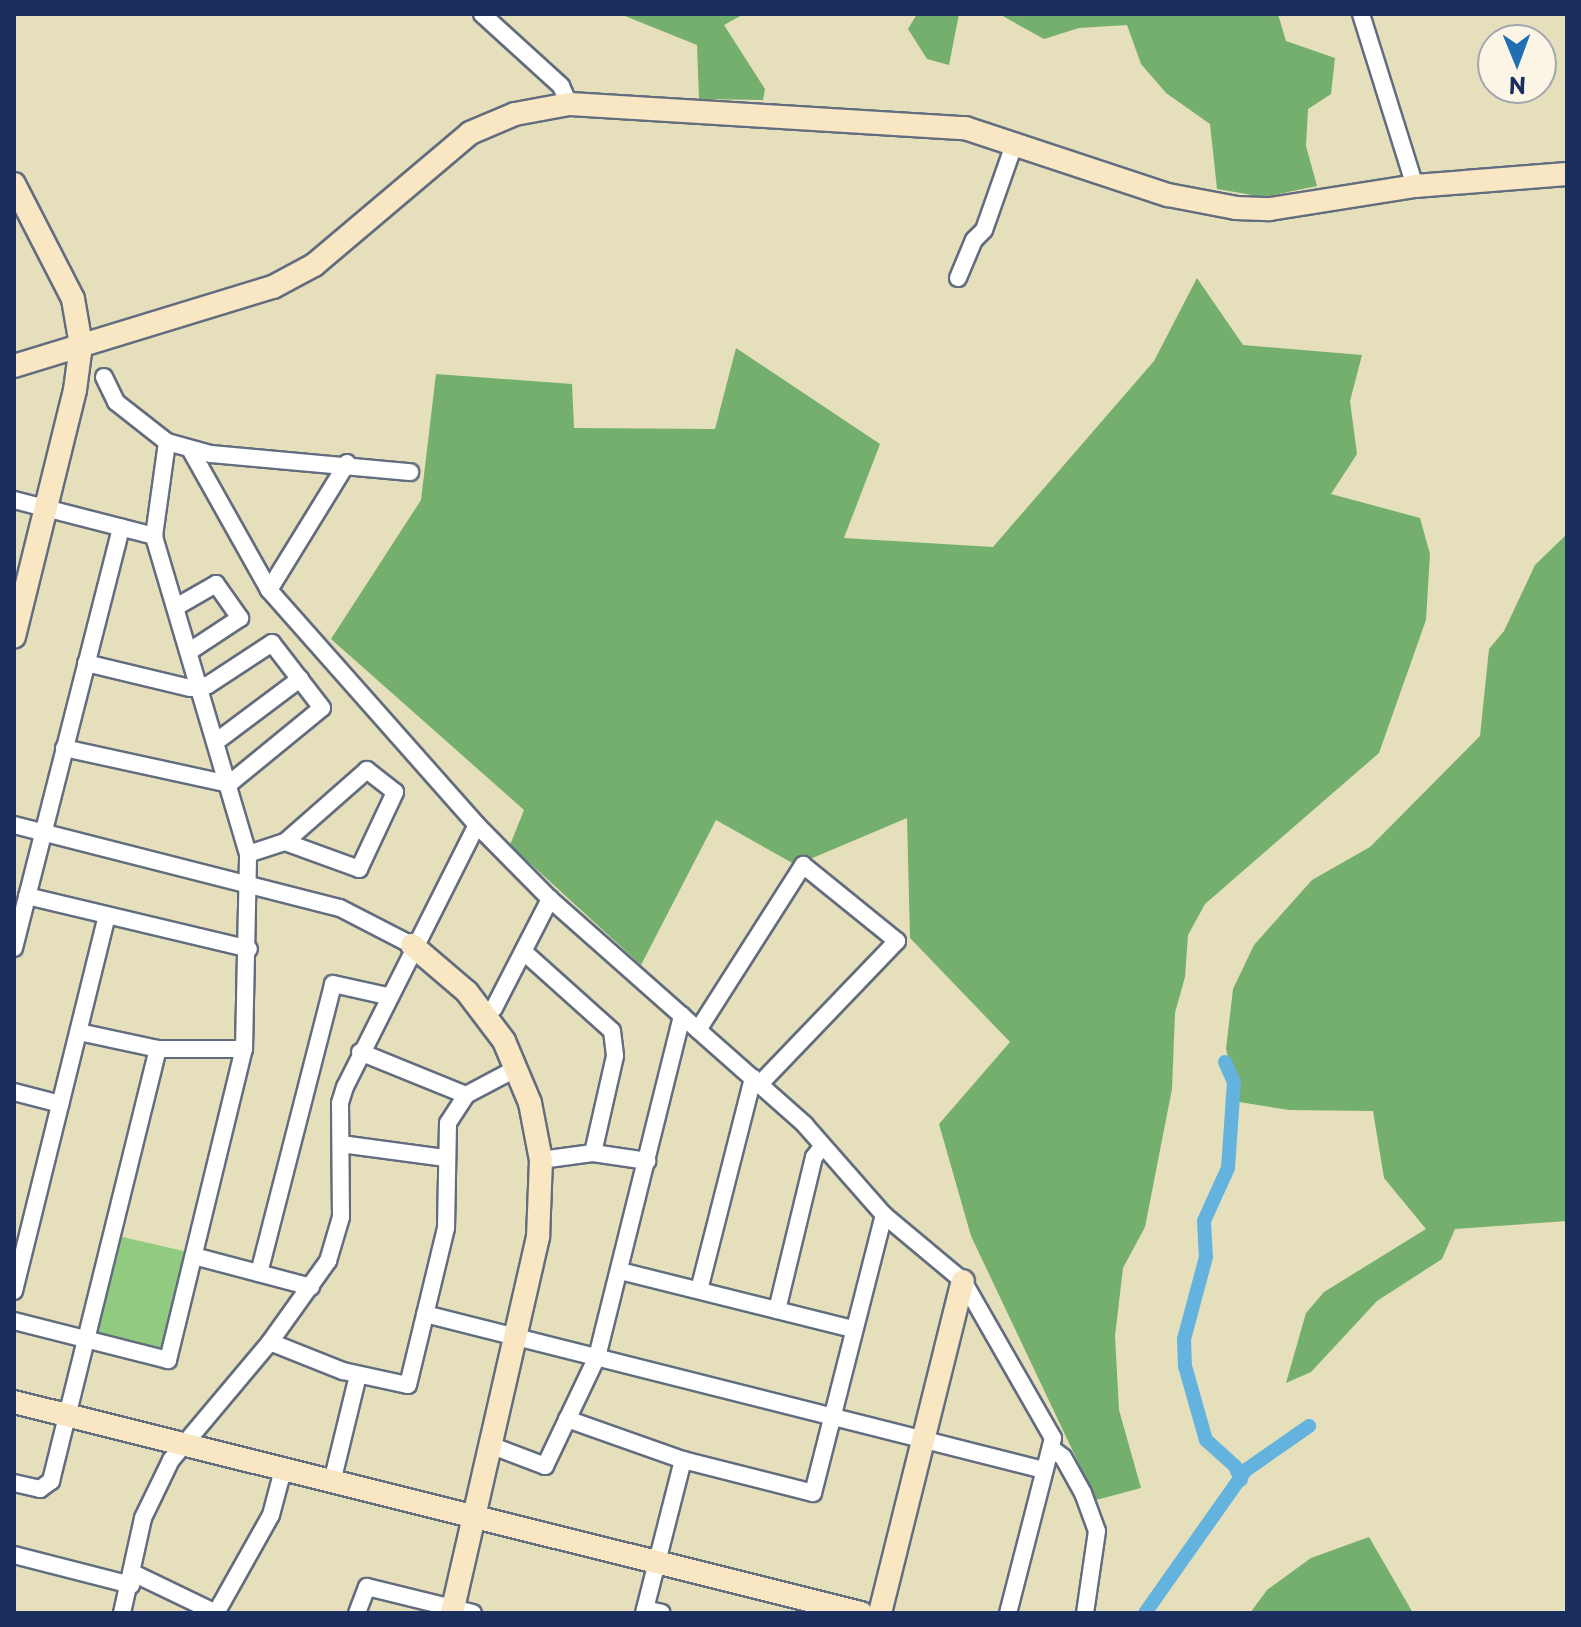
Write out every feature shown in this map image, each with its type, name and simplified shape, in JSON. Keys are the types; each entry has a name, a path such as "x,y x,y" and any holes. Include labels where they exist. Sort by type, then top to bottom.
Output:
{"street":[{"path":"482,14 561,86 569,104"},
{"path":"1361,14 1415,186"},
{"path":"14,366 292,277 337,246 470,133 525,111 569,104 928,123 1015,142 1168,195 1236,208 1292,206 1415,186 1567,174"},
{"path":"958,278 974,240 984,230 1015,142"},
{"path":"14,184 73,299 81,345 47,508 14,637"},
{"path":"104,377 116,402 167,442 190,449 347,463 410,472"},
{"path":"14,1321 168,1360 244,1049 249,949 248,854 154,536 167,442"},
{"path":"190,449 269,590 477,825 550,899 756,1081 884,1215 963,1281 1053,1438 1008,1613"},
{"path":"269,590 347,463"},
{"path":"14,500 154,536"},
{"path":"14,948 121,527"},
{"path":"176,607 216,584 240,618 190,651"},
{"path":"86,663 200,686 272,643 322,708 229,784"},
{"path":"217,741 300,679"},
{"path":"64,748 229,784"},
{"path":"248,854 285,842 367,770 395,792 359,869 285,842"},
{"path":"14,825 340,908 412,945 443,968 485,1015 517,1068 530,1103 541,1160 538,1237 474,1516 459,1611 367,1587 357,1613"},
{"path":"122,1613 150,1500 182,1445 270,1342 328,1261 341,1217 340,1103 360,1052 412,945 477,825"},
{"path":"698,1030 803,865 897,941 756,1081 699,1290"},
{"path":"27,896 249,949"},
{"path":"485,1015 524,952 550,899"},
{"path":"14,1291 107,915"},
{"path":"524,952 612,1031 615,1056 593,1153"},
{"path":"259,1273 333,984 387,996"},
{"path":"490,1445 545,1466 597,1357 682,1015"},
{"path":"79,1032 158,1049 244,1049"},
{"path":"14,1483 40,1489 51,1481 158,1049"},
{"path":"360,1052 466,1095"},
{"path":"270,1342 358,1375 408,1385 446,1228 444,1158 448,1123 466,1095 517,1068"},
{"path":"14,1092 60,1104"},
{"path":"341,1144 444,1158"},
{"path":"777,1310 814,1157 822,1147"},
{"path":"541,1160 593,1153 647,1161"},
{"path":"567,1419 683,1460 813,1493 884,1215"},
{"path":"194,1256 311,1287"},
{"path":"620,1271 853,1329"},
{"path":"880,1613 963,1281"},
{"path":"425,1314 1044,1470"},
{"path":"332,1482 358,1375"},
{"path":"14,1402 861,1613"},
{"path":"1051,1448 1063,1457 1083,1493 1097,1531 1085,1613"},
{"path":"662,1613 644,1611 683,1460"},
{"path":"14,1555 132,1579 216,1613 271,1515 283,1470"}],"green space":[{"path":"620,14 744,14 724,25 765,89 763,100 699,99 697,45"},
{"path":"917,14 959,14 949,65 927,59 908,29"},
{"path":"999,14 1278,14 1286,41 1335,58 1331,94 1308,109 1306,146 1317,186 1264,197 1217,189 1210,124 1166,93 1141,64 1127,25 1079,28 1044,39"},
{"path":"1197,278 1243,345 1362,355 1350,401 1357,454 1331,494 1420,518 1430,554 1426,620 1379,753 1205,904 1188,935 1185,977 1175,1013 1172,1089 1145,1227 1123,1268 1115,1336 1119,1410 1141,1488 1096,1500 971,1236 939,1124 1010,1042 910,938 907,818 796,865 716,820 641,965 510,845 524,810 331,639 421,500 436,374 572,384 574,428 715,429 736,348 880,444 844,538 993,547 1154,361"},
{"path":"1567,534 1567,1221 1455,1229 1442,1259 1377,1301 1311,1372 1286,1383 1306,1313 1324,1292 1426,1229 1384,1178 1373,1111 1289,1110 1239,1102 1226,1049 1233,989 1254,945 1312,880 1370,847 1480,736 1489,649 1504,631 1535,565"},
{"path":"118,1236 188,1252 163,1348 98,1336 95,1328"},
{"path":"1369,1537 1413,1613 1250,1613 1267,1590 1311,1558"}],"waterway":[{"path":"1225,1062 1234,1082 1228,1168 1204,1221 1206,1257 1184,1339 1185,1366 1206,1440 1235,1466 1241,1480"},
{"path":"1145,1613 1246,1470 1309,1426"}]}
